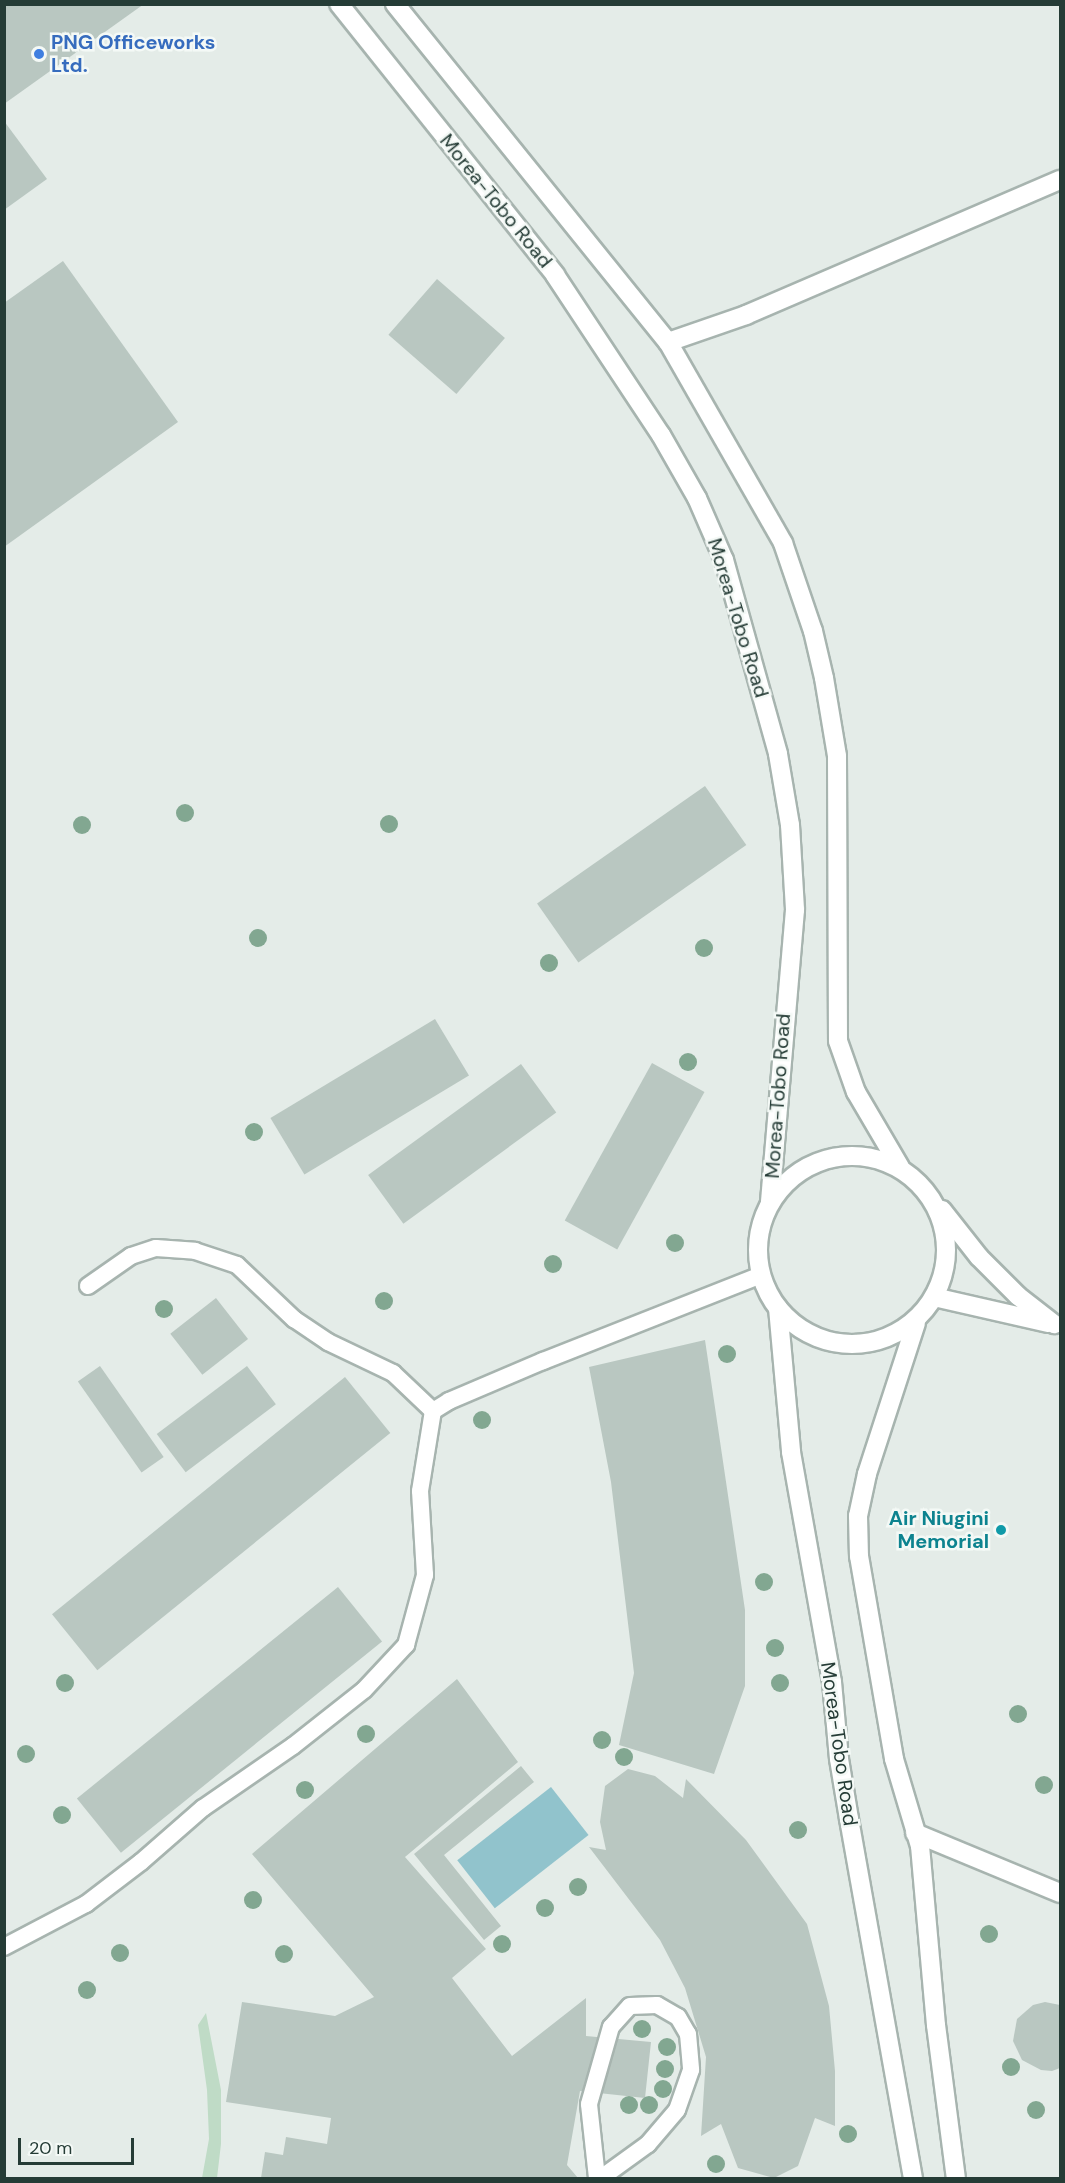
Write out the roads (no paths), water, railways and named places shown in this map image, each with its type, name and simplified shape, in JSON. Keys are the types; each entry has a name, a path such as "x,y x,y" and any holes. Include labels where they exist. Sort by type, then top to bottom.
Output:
{"main road":[{"name":"Morea-Tobo Road","path":"339,4 555,275 661,435 697,498 724,560 778,754 790,825 795,910 770,1203"},
{"path":"395,4 668,342 783,543 813,631 825,678 837,756 838,1041 856,1092 900,1167 928,1193 979,1257 1018,1296 1057,1326"},
{"path":"668,342 746,315 1060,180"},
{"path":"900,1167 865,1155 827,1158 794,1175 770,1203 758,1238 761,1275 778,1308 805,1332 839,1344 875,1341 916,1323"},
{"path":"928,1193 944,1226 946,1262 934,1297 916,1323 867,1474 858,1516 859,1556 894,1759 920,1846 936,2025 956,2178"},
{"path":"934,1297 1057,1326"},
{"name":"Morea-Tobo Road","path":"778,1308 790,1452 832,1683 839,1759 849,1819 913,2178"},
{"path":"915,1833 1060,1893"}],"lane":[{"path":"88,1286 131,1256 156,1248 195,1251 237,1265 294,1319 328,1342 393,1372 433,1412"},
{"path":"4,1947 86,1904 141,1862 203,1808 293,1746 364,1690 406,1645 425,1575 420,1491 433,1412 449,1401 543,1361 761,1275"},
{"path":"630,2006 657,2006 678,2017 688,2034 691,2070 677,2110 648,2144 599,2178 589,2104 611,2027 630,2006"}],"water":[{"path":"551,1787 589,1835 495,1908 457,1860"}],"place":[{"name":"PNG Officeworks Ltd.","path":"39,54"},
{"name":"Air Niugini Memorial","path":"1001,1530"}]}
